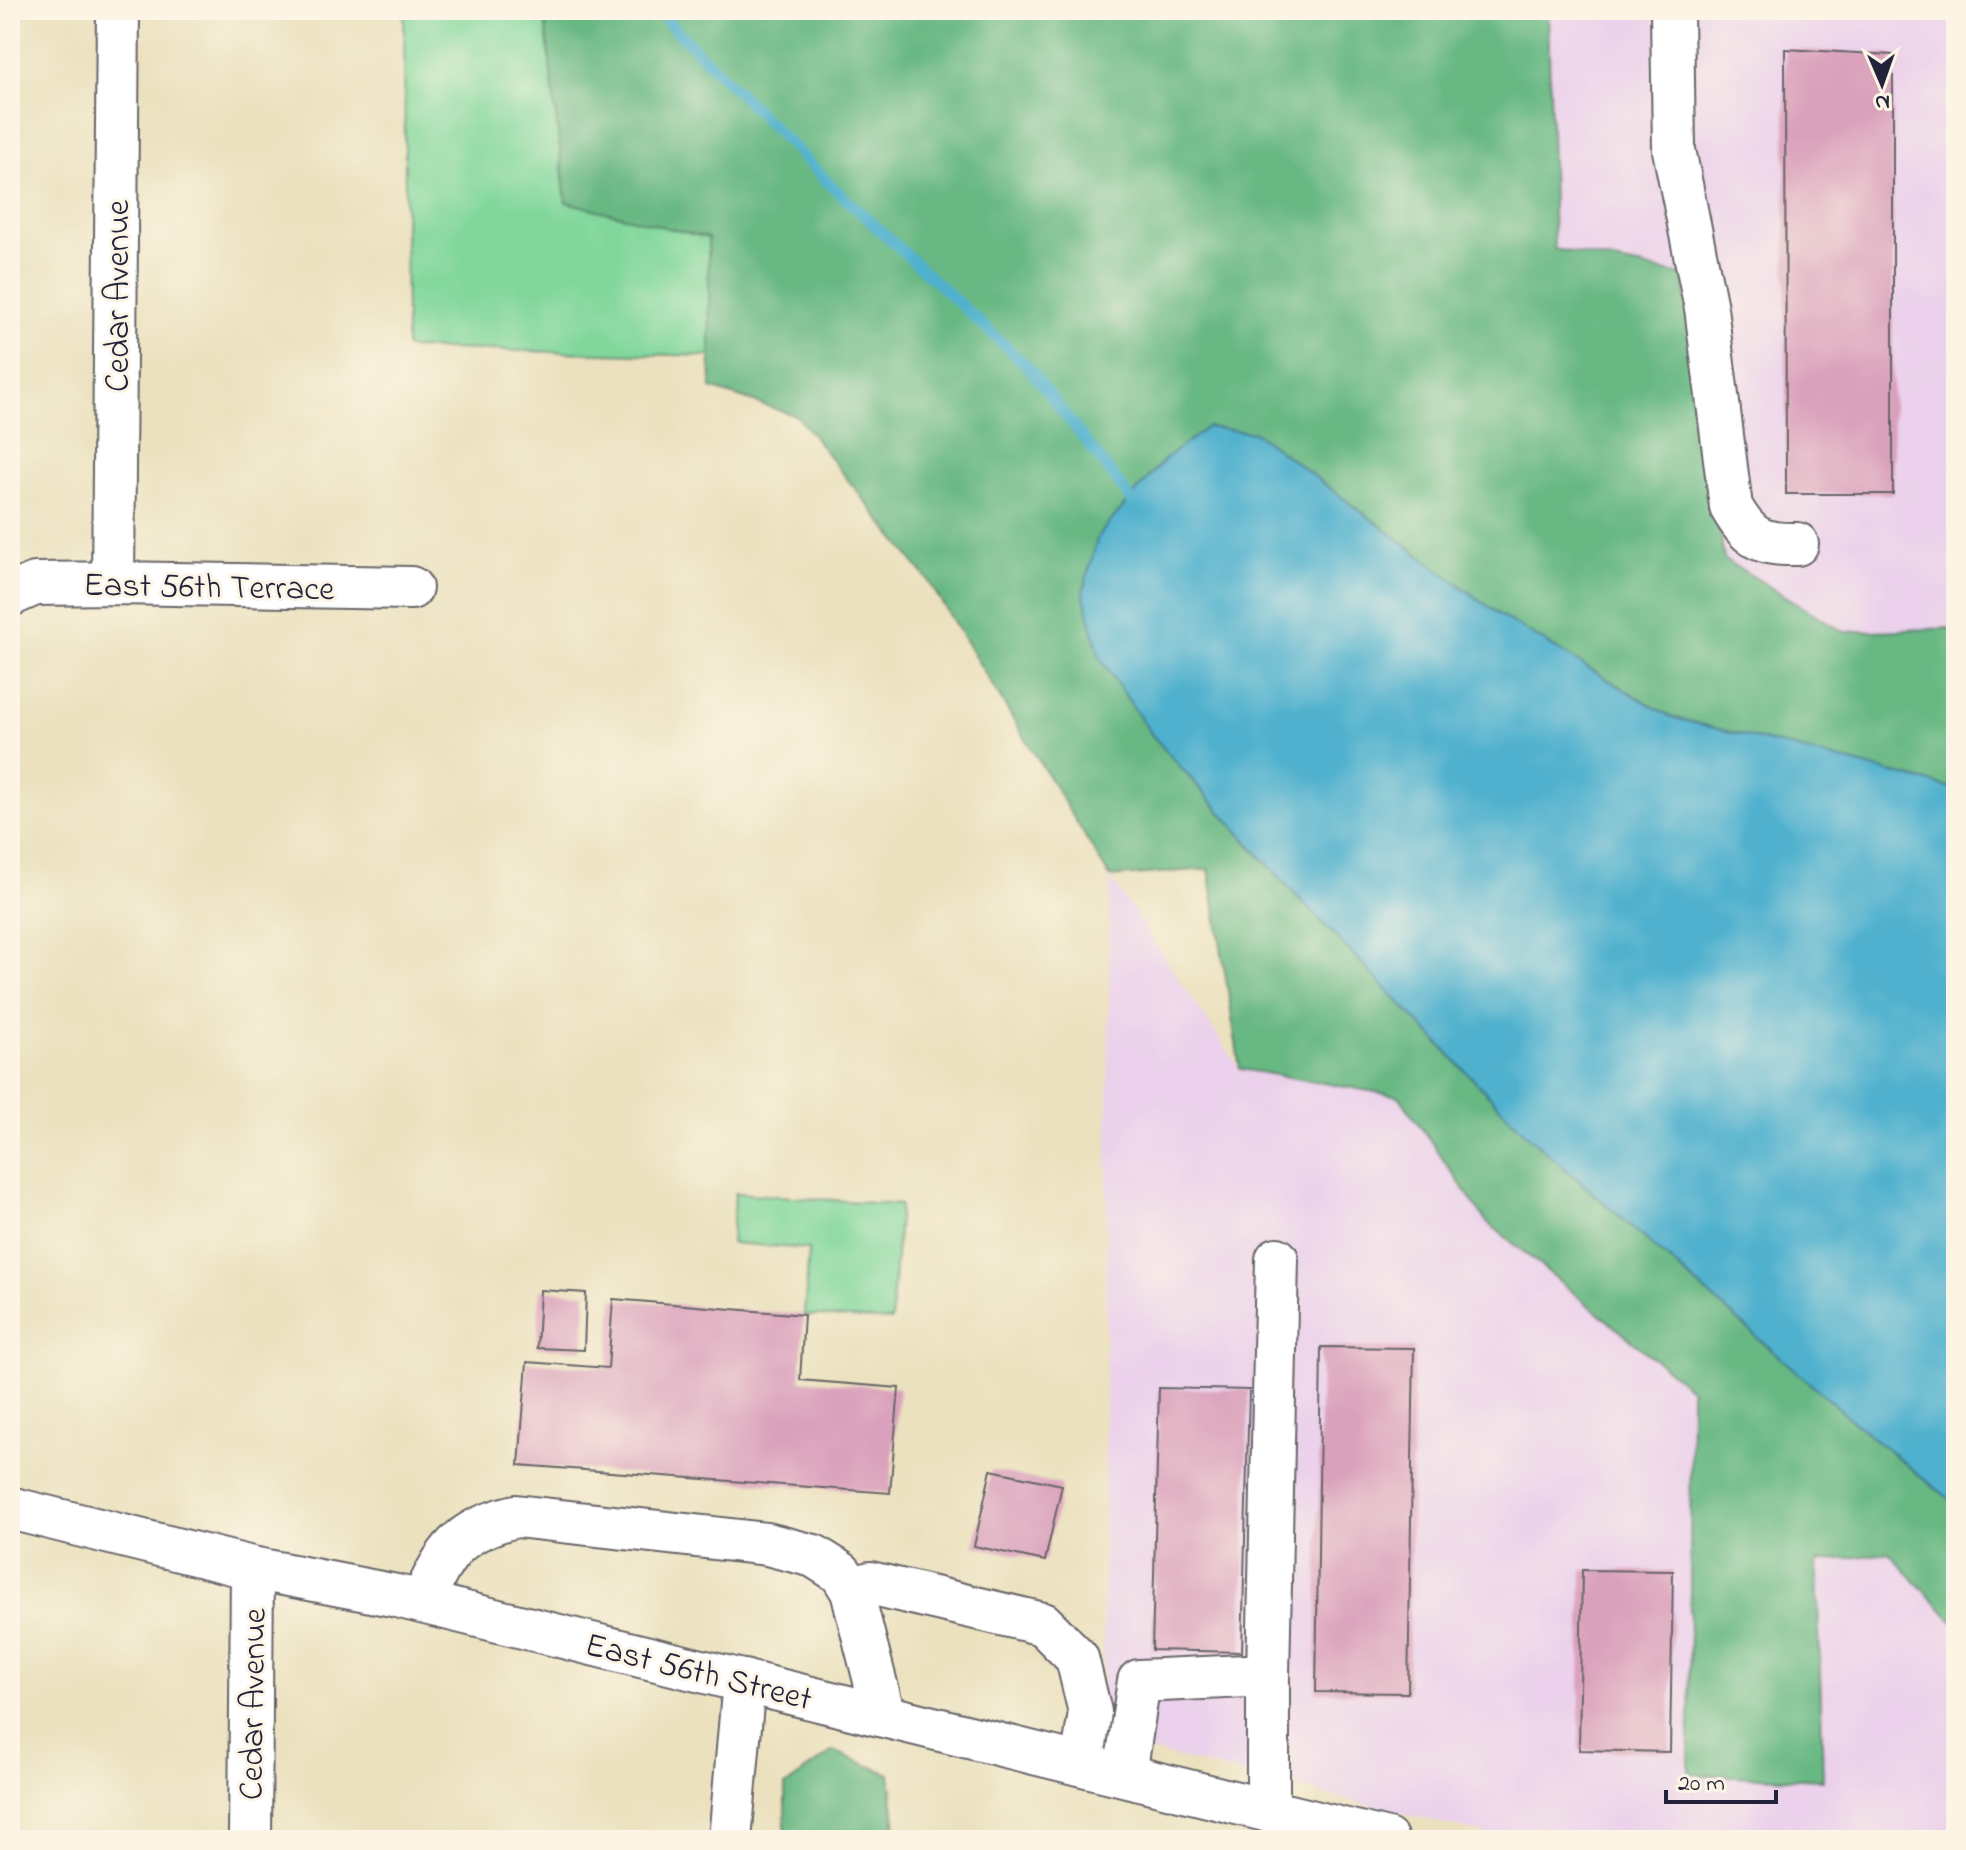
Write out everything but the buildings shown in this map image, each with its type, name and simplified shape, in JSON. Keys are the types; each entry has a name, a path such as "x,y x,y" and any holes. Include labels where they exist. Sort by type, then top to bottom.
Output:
{"street":[{"name":"Cedar Avenue","path":"113,583 118,10"},
{"path":"1672,10 1674,150 1706,308 1731,507 1747,534 1775,544 1797,544"},
{"name":"East 56th Terrace","path":"10,595 35,584 411,588"},
{"path":"1268,1811 1277,1259"},
{"name":"East 56th Street","path":"10,1508 252,1568 422,1602 1387,1840"},
{"path":"422,1602 441,1561 460,1538 484,1524 516,1516 767,1544 814,1556 841,1573 852,1591 884,1716"},
{"name":"Cedar Avenue","path":"250,1840 252,1568"},
{"path":"852,1591 870,1583 1043,1624 1077,1658 1090,1712 1082,1764"},
{"path":"1125,1775 1139,1681 1268,1675"},
{"path":"730,1840 744,1681"}],"shaded area":[{"path":"1548,10 1956,10 1956,628 1844,632 1724,559 1683,276 1554,249"},
{"path":"1110,877 1240,1069 1399,1096 1486,1221 1691,1389 1689,1774 1822,1780 1817,1561 1889,1553 1956,1625 1956,1840 1509,1840 1102,1739"}],"green space":[{"path":"404,10 544,10 566,201 708,238 711,356 406,348"},
{"path":"544,10 1548,10 1554,249 1683,275 1724,559 1844,632 1956,628 1956,789 1671,717 1501,616 1256,433 1165,459 1098,536 1100,658 1152,735 1290,889 1527,1135 1862,1429 1956,1504 1956,1625 1889,1553 1817,1562 1823,1780 1689,1774 1691,1389 1486,1221 1399,1096 1240,1069 1209,869 1110,877 928,580 797,416 711,388 708,238 566,202"},
{"path":"735,1193 900,1205 891,1321 804,1315 809,1249 731,1243"},
{"path":"833,1751 890,1774 897,1840 785,1840 785,1786"}],"water":[{"path":"1207,427 1256,433 1501,616 1671,717 1956,789 1956,1504 1862,1429 1527,1135 1290,889 1152,735 1100,658 1083,592 1098,536 1165,459"}],"waterway":[{"path":"656,10 833,187 1027,366 1131,499"}]}
